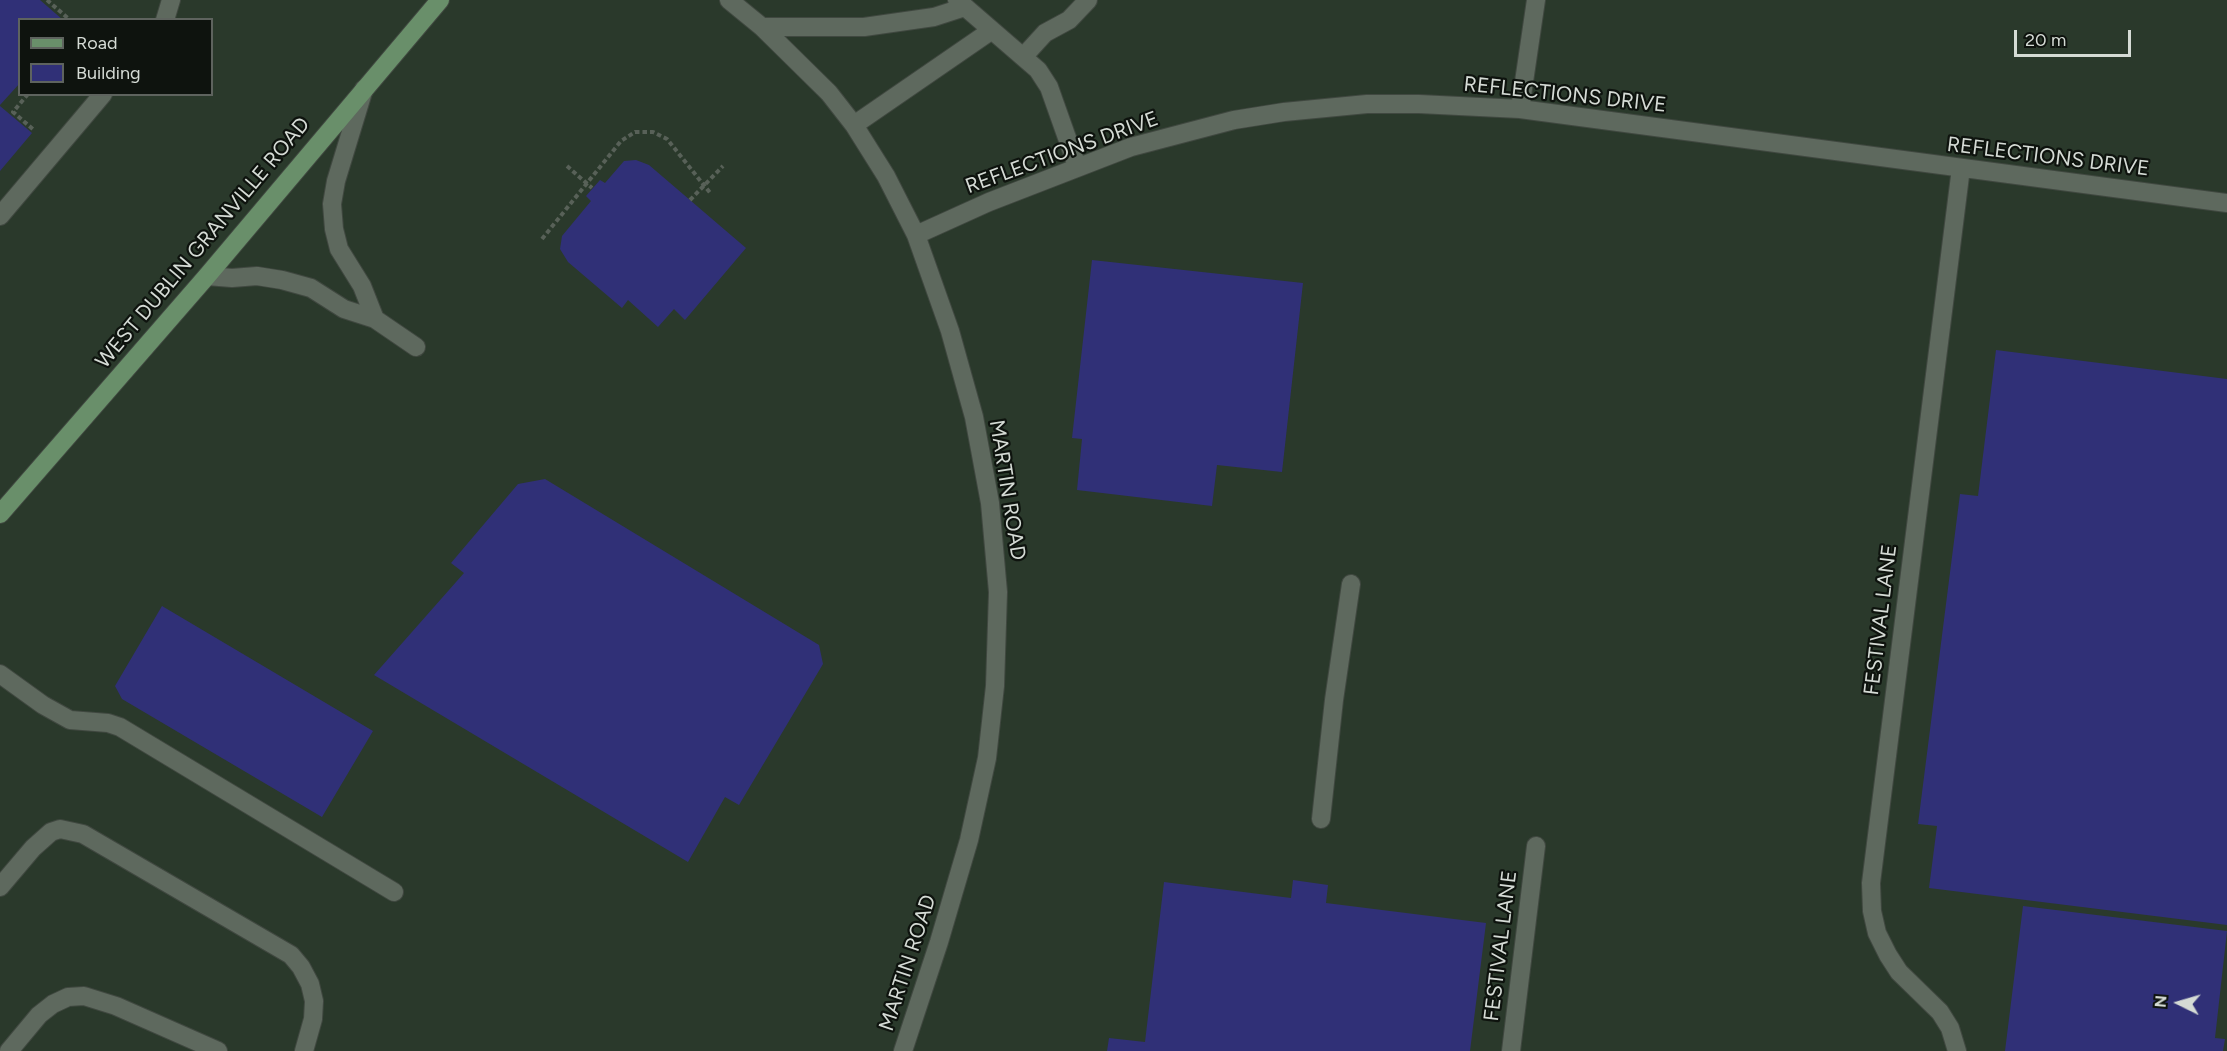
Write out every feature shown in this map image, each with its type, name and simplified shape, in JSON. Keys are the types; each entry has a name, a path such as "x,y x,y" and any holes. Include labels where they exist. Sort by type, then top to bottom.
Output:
{"main road":[{"name":"WEST DUBLIN GRANVILLE ROAD","path":"0,514 207,276 440,0"}],"street":[{"path":"166,18 171,0"},
{"name":"MARTIN ROAD","path":"729,0 762,27 829,93 854,125 886,176 916,235 950,331 974,417 990,503 998,592 995,687 987,758 969,840 939,942 903,1051"},
{"path":"1024,56 1045,33 1069,20 1089,0"},
{"path":"1520,109 1536,0"},
{"path":"762,27 864,27 934,17 961,3 1038,70 1049,87 1077,166"},
{"path":"854,125 993,30"},
{"path":"365,87 336,181 332,204 334,229 339,249 362,286 375,319"},
{"path":"0,216 101,96"},
{"name":"REFLECTIONS DRIVE","path":"916,235 988,202 1131,147 1234,120 1284,112 1377,104 1520,109 2227,203"},
{"name":"FESTIVAL LANE","path":"1957,1051 1950,1028 1940,1012 1899,972 1888,956 1877,933 1871,883 1961,168"},
{"path":"207,276 232,278 257,276 311,288 344,309 375,319 416,347"},
{"path":"1321,819 1351,584"},
{"path":"0,674 43,705 70,720 108,723 120,727 394,892"},
{"path":"0,887 33,848 51,832 60,829 83,834 291,955 310,984 314,1001 313,1019 304,1051"},
{"name":"FESTIVAL LANE","path":"1511,1051 1536,846"},
{"path":"9,1051 39,1015 53,1004 68,997 84,996 116,1006 218,1051"}],"path":[{"path":"47,0 68,18"},
{"path":"26,96 13,111 37,133"},
{"path":"542,239 628,135 644,131 667,138 711,194"},
{"path":"567,166 592,188"},
{"path":"690,200 723,166"}],"shaded area":[{"path":"0,0 2227,0 2227,1051 0,1051"}],"building":[{"path":"0,0 40,0 61,18 18,18 18,85 0,105"},
{"path":"0,106 32,133 0,171"},
{"path":"636,160 649,165 746,248 685,320 674,309 658,327 628,300 622,308 568,262 560,249 562,236 591,201 586,196 600,180 605,183 624,161"},
{"path":"1092,260 1303,283 1282,472 1217,465 1212,506 1077,490 1082,439 1072,438"},
{"path":"1996,350 2227,379 2227,925 1929,888 1937,826 1918,824 1960,494 1978,496"},
{"path":"545,479 819,645 823,664 739,805 725,797 688,862 374,675 464,573 451,563 518,484"},
{"path":"162,606 373,731 322,817 122,699 115,686"},
{"path":"1293,880 1328,885 1326,903 1486,923 1470,1051 1107,1051 1109,1038 1145,1042 1164,882 1291,898"},
{"path":"2023,906 2227,931 2215,1038 2225,1039 2223,1051 2005,1051"}]}
